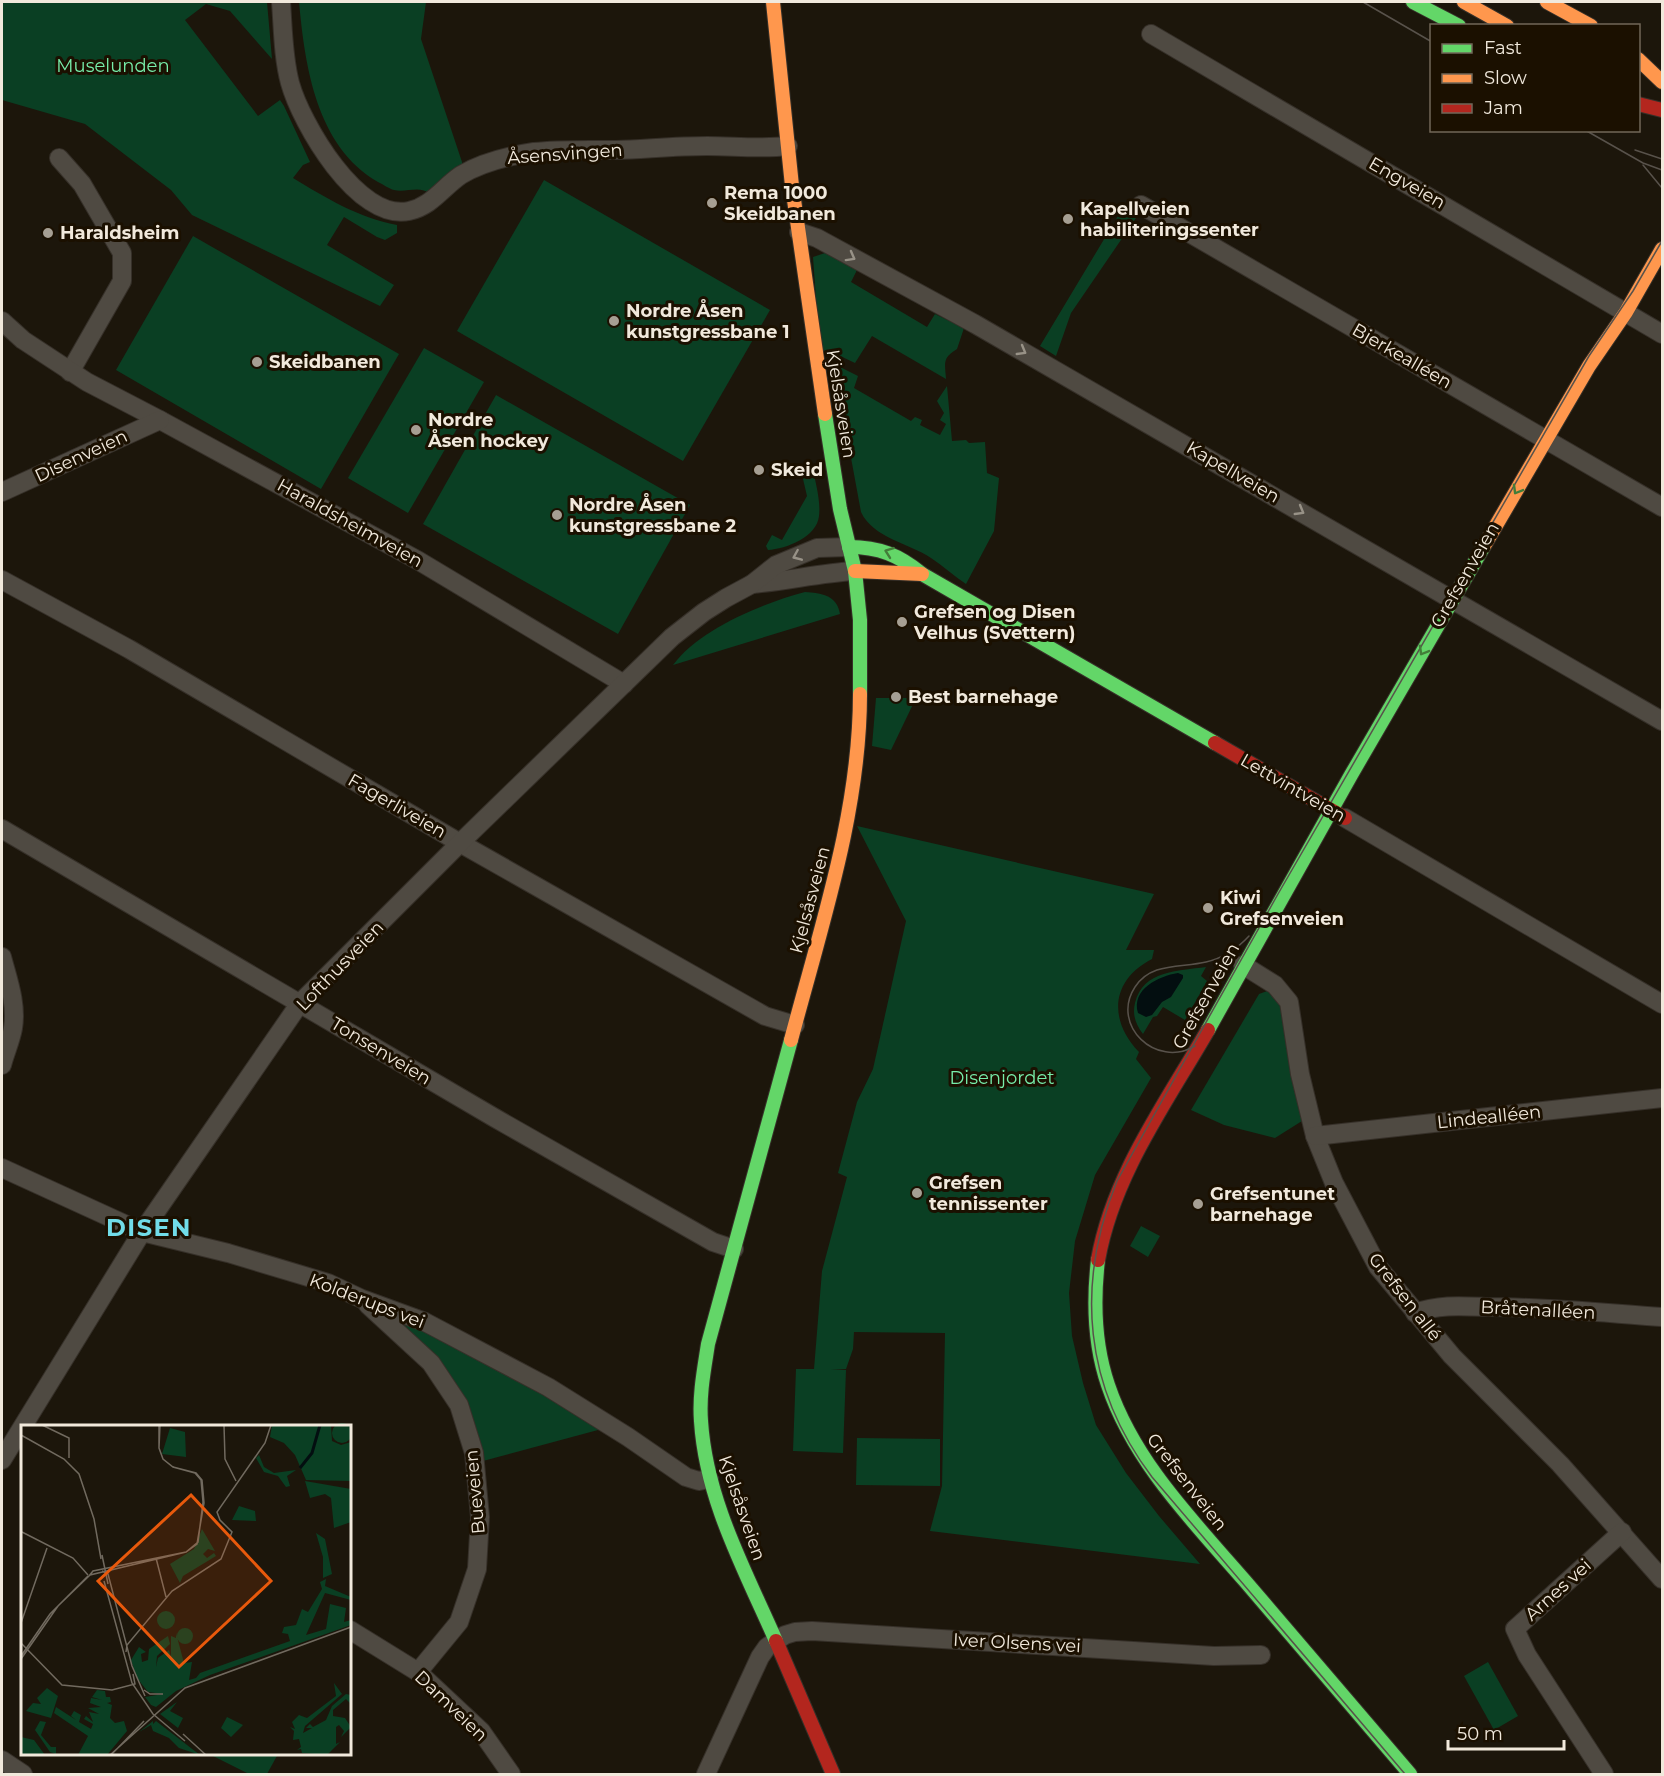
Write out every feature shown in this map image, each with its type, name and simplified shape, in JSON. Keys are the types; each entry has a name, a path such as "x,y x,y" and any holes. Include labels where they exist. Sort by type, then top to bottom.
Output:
{"main road":[{"name":"Kjelsåsveien","path":"773,2 792,186 833,470 855,571 862,662 860,732 855,778 840,857 708,1344 701,1384 701,1429 709,1479 737,1554 833,1774"},
{"path":"1413,2 1455,24"},
{"path":"1464,2 1503,24"},
{"path":"1547,2 1587,24"},
{"path":"1640,61 1662,82"},
{"path":"1640,104 1662,110"},
{"name":"Grefsenveien","path":"1410,1774 1142,1458 1112,1400 1097,1341 1095,1307 1098,1258 1110,1212 1131,1164 1295,872 1341,818 1463,608 1557,445 1594,357 1626,312 1662,249"},
{"name":"Grefsenveien","path":"1611,357 1626,312"},
{"name":"Lettvintveien","path":"849,547 864,546 893,553 905,559 922,574 1341,818"},
{"name":"Lettvintveien","path":"855,571 922,574"},
{"name":"Grefsenveien","path":"1295,872 1318,858"}],"street":[{"name":"Åsensvingen","path":"281,2 284,45 290,82 302,116 337,170 353,189 381,206 407,212 422,207 436,198 460,176 504,157 538,152 704,146 772,148 788,146"},
{"name":"Engveien","path":"1151,34 1662,333"},
{"path":"59,158 82,184 122,253 122,281 70,372"},
{"name":"Bjerkealléen","path":"1141,205 1662,507"},
{"name":"Kapellveien","path":"799,232 817,238 975,324 1662,721"},
{"name":"Haraldsheimveien","path":"2,321 23,340 70,372 419,561 624,684"},
{"name":"Disenveien","path":"2,492 160,420"},
{"name":"Lofthusveien","path":"26,1425 142,1232 300,1003 460,843 672,638 776,565 817,548 849,547"},
{"name":"Lofthusveien","path":"752,584 855,571"},
{"name":"Fagerliveien","path":"2,580 129,649 460,843 765,1016 795,1025"},
{"name":"Lettvintveien","path":"1341,818 1662,1004"},
{"name":"Tonsenveien","path":"2,829 495,1118 713,1242 734,1249"},
{"path":"2,957 12,992 14,1017 13,1030 2,1065"},
{"name":"Grefsen allé","path":"1243,965 1270,981 1289,1002 1300,1074 1315,1137 1334,1183 1378,1267 1452,1356 1553,1457 1662,1579"},
{"name":"Lindealléen","path":"1315,1137 1662,1098"},
{"name":"Kolderups vei","path":"2,1168 142,1232 228,1253 319,1281 425,1322 548,1388 686,1476 699,1481 709,1479"},
{"name":"Bueveien","path":"362,1299 431,1363 459,1405 474,1453 480,1516 477,1569 459,1622 418,1672"},
{"name":"Bråtenalléen","path":"1415,1313 1428,1308 1444,1306 1509,1307 1662,1317"},
{"name":"Lofthusveien","path":"8,1454 21,1432"},
{"name":"Arnes vei","path":"1604,1774 1527,1655 1515,1629 1622,1532"},
{"name":"Damveien","path":"351,1631 418,1672 481,1731 511,1774"},
{"name":"Iver Olsens vei","path":"775,1641 795,1632 812,1631 1214,1656 1261,1655"},
{"path":"706,1774 760,1657 775,1641"},
{"path":"2,1760 23,1774"}],"green space":[{"name":"Muselunden","path":"2,2 267,2 272,59 230,11 206,4 185,20 258,116 280,100 310,162 303,165 293,178 330,200 369,218 397,225 397,233 385,240 344,217 327,245 394,285 380,306 192,215 171,190 85,124 2,100"},
{"path":"299,2 426,2 421,39 463,165 430,194 422,190 390,189 357,167 340,148 327,126 310,78"},
{"name":"Nordre Åsen kunstgressbane 1","path":"544,180 770,310 683,461 457,331"},
{"path":"1124,206 1138,215 1071,313 1056,356 1040,346"},
{"name":"Skeidbanen","path":"193,236 399,354 321,489 116,370"},
{"path":"828,252 858,268 851,282 927,327 935,314 964,328 957,349 947,358 946,379 872,336 855,363 836,354 820,354 813,257"},
{"name":"Nordre Åsen hockey","path":"424,348 484,382 408,513 348,478"},
{"path":"836,367 858,376 854,388 911,421 915,417 922,420 920,425 940,435 946,424 940,420 944,413 937,401 947,386 952,441 985,442 987,473 999,478 994,531 966,584 931,558 874,528 861,512"},
{"name":"Nordre Åsen kunstgressbane 2","path":"496,395 690,505 618,634 423,524"},
{"path":"812,465 819,504 817,523 807,536 800,540 768,550 766,546 772,535 782,540 807,496 803,479"},
{"path":"805,592 822,594 832,599 840,614 673,665 699,640 733,619 770,603"},
{"path":"876,698 916,698 891,750 872,746"},
{"name":"Disenjordet","path":"857,826 1154,894 1126,950 1154,950 1152,959 1128,978 1118,1001 1122,1027 1139,1052 1136,1059 1151,1078 1095,1175 1075,1241 1069,1293 1072,1336 1096,1425 1126,1473 1200,1564 930,1531 942,1486 945,1333 854,1332 853,1349 846,1369 831,1369 846,1370 843,1453 793,1451 796,1369 814,1369 822,1271 847,1177 838,1173 857,1102 873,1069 906,921"},
{"path":"1206,967 1201,976 1207,981 1185,1020 1163,1007 1157,1016 1153,1017 1143,1034 1135,1020 1134,1007 1139,992 1146,984 1154,978 1173,971"},
{"path":"1270,990 1282,1005 1302,1121 1275,1138 1224,1125 1191,1110 1259,994"},
{"path":"1141,1226 1160,1236 1148,1257 1130,1246"},
{"path":"406,1323 431,1332 598,1424 598,1430 483,1461 402,1326"},
{"path":"857,1438 940,1439 940,1486 856,1485"},
{"path":"1488,1662 1518,1716 1494,1730 1464,1676"},
{"path":"211,1755 277,1755 267,1774 249,1774"}],"shaded area":[{"path":"1178,973 1183,975 1183,978 1171,997 1162,1002 1152,1015 1146,1017 1138,1013 1139,997 1148,985 1163,977"}],"tram line":[{"path":"1363,2 1430,41"},
{"path":"1589,132 1643,163 1662,170"},
{"path":"1635,150 1662,159"},
{"path":"1643,165 1662,188"},
{"path":"1405,1774 1152,1477 1129,1443 1112,1407 1100,1371 1093,1334 1092,1297 1095,1258 1117,1181 1278,894 1589,356 1633,291 1662,241"},
{"path":"1195,1046 1180,1052 1166,1052 1152,1047 1141,1039 1128,1015 1129,1001 1135,987 1149,973 1167,967 1206,962 1218,958 1249,936"}],"traffic: fast":[{"path":"1413,2 1455,24"},
{"path":"825,414 840,509 855,571 860,620 860,694"},
{"path":"1208,1030 1351,775 1484,546"},
{"path":"849,547 870,549 897,557 922,574 1215,743"},
{"path":"776,1641 740,1561 710,1479 704,1450 701,1402 708,1344 791,1040"},
{"path":"1098,1260 1095,1308 1097,1339 1103,1370 1119,1413 1133,1440 1186,1513 1410,1774"}],"traffic: slow":[{"path":"773,2 792,186 825,414"},
{"path":"1464,2 1503,24"},
{"path":"1547,2 1587,24"},
{"path":"1640,61 1662,82"},
{"path":"1484,546 1589,366 1626,312 1662,249"},
{"path":"855,571 922,574"},
{"path":"791,1040 826,912 846,825 858,738 860,694"}],"traffic: jam":[{"path":"1640,104 1662,110"},
{"path":"1215,743 1345,818"},
{"path":"1098,1260 1105,1229 1128,1169 1208,1030"},
{"path":"776,1641 833,1774"}],"place":[{"name":"Rema 1000 Skeidbanen","path":"712,203"},
{"name":"Kapellveien habiliteringssenter","path":"1068,219"},
{"name":"Haraldsheim","path":"48,233"},
{"name":"Nordre Åsen kunstgressbane 1","path":"614,321"},
{"name":"Skeidbanen","path":"257,362"},
{"name":"Nordre Åsen hockey","path":"416,430"},
{"name":"Skeid","path":"759,470"},
{"name":"Nordre Åsen kunstgressbane 2","path":"557,515"},
{"name":"Grefsen og Disen Velhus (Svettern)","path":"902,622"},
{"name":"Best barnehage","path":"896,697"},
{"name":"Kiwi Grefsenveien","path":"1208,908"},
{"name":"Grefsen tennissenter","path":"917,1193"},
{"name":"Grefsentunet barnehage","path":"1198,1204"}],"district":[{"name":"DISEN","path":"149,1228"}]}
